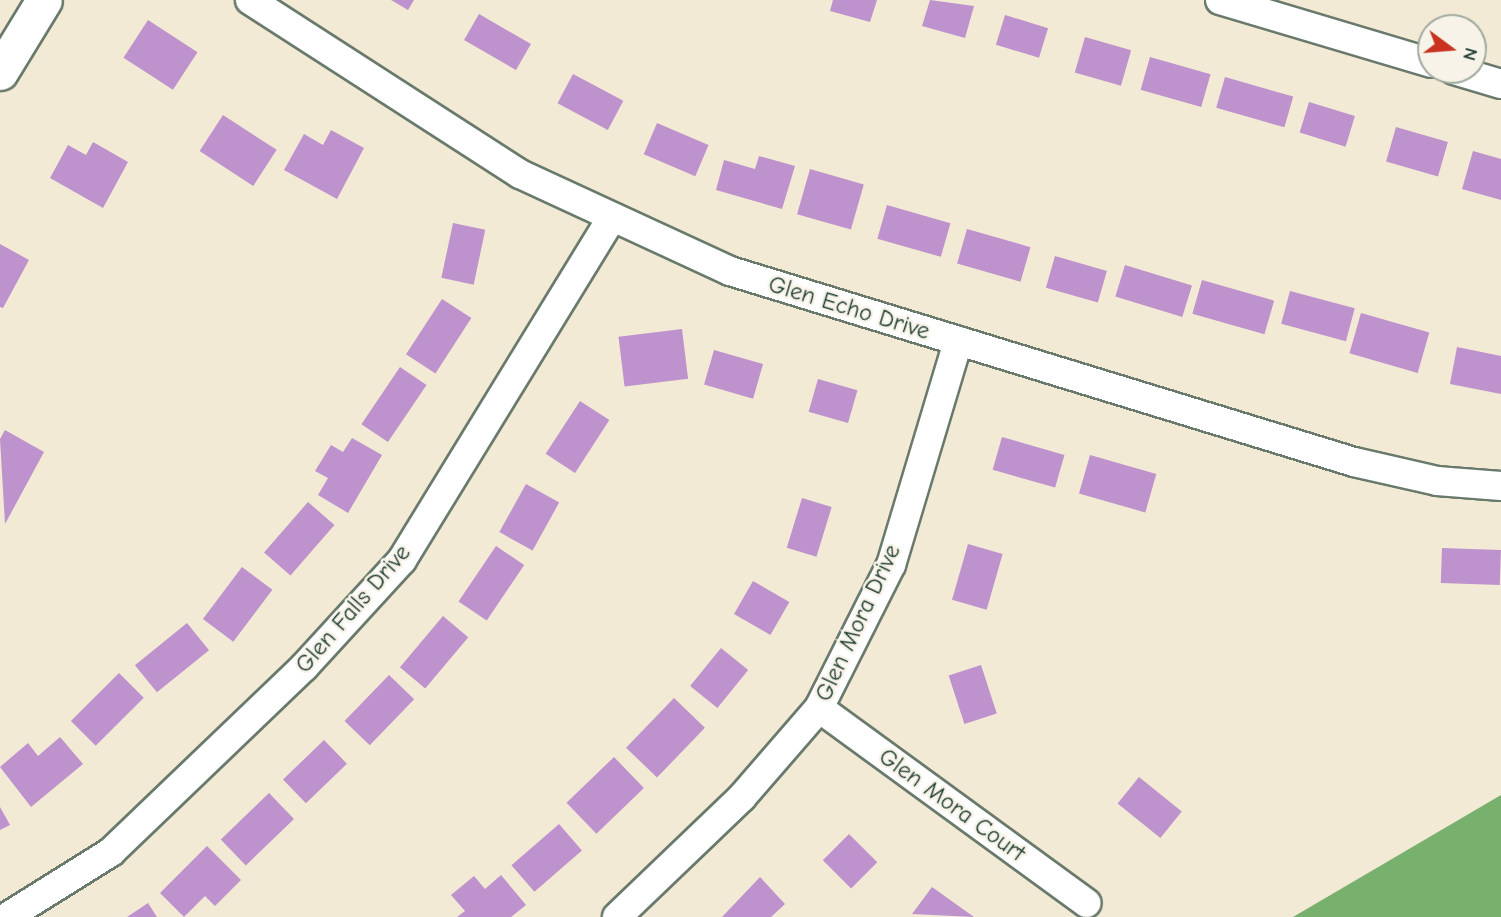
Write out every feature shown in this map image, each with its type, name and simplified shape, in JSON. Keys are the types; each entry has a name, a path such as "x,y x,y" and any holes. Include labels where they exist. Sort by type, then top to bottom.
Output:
{"street":[{"path":"0,72 44,0"},
{"name":"Glen Echo Drive","path":"250,0 520,174 610,220 730,271 1354,462 1437,481 1501,486"},
{"path":"1220,0 1417,59"},
{"name":"Glen Falls Drive","path":"7,917 111,852 304,667 402,560 610,220"},
{"name":"Glen Mora Drive","path":"617,917 742,797 819,708 891,565 958,341"},
{"name":"Glen Mora Court","path":"819,708 1086,903"}],"green space":[{"path":"1501,795 1501,917 1293,917"}],"building":[{"path":"391,0 414,0 408,10"},
{"path":"833,0 877,0 870,22 830,11"},
{"path":"930,0 974,6 965,38 922,26"},
{"path":"479,14 531,44 516,70 464,40"},
{"path":"1005,15 1048,28 1039,58 996,45"},
{"path":"148,20 197,52 173,90 123,58"},
{"path":"1085,37 1131,50 1121,86 1075,73"},
{"path":"1150,57 1211,74 1201,107 1141,90"},
{"path":"573,74 623,101 608,130 558,103"},
{"path":"1225,77 1293,97 1284,127 1216,108"},
{"path":"1309,102 1355,116 1346,147 1300,133"},
{"path":"223,115 277,150 253,186 200,151"},
{"path":"657,123 709,145 695,176 644,154"},
{"path":"1396,127 1448,142 1438,176 1386,162"},
{"path":"331,130 364,148 337,199 284,170 304,134 323,145"},
{"path":"93,142 128,162 103,208 50,178 68,145 86,155"},
{"path":"1473,151 1501,159 1501,200 1462,189"},
{"path":"759,156 795,166 782,209 716,190 724,160 755,169"},
{"path":"810,169 864,184 851,230 797,214"},
{"path":"887,205 950,223 941,257 877,239"},
{"path":"453,223 485,230 474,285 441,278"},
{"path":"967,229 1030,247 1021,282 957,264"},
{"path":"0,244 29,260 3,308 0,307"},
{"path":"1055,256 1107,271 1098,303 1046,288"},
{"path":"1125,265 1192,285 1182,317 1115,297"},
{"path":"1202,280 1274,301 1264,334 1192,314"},
{"path":"1290,291 1355,308 1346,341 1281,324"},
{"path":"442,299 471,318 435,373 406,354"},
{"path":"1361,313 1429,333 1418,373 1349,353"},
{"path":"682,329 688,379 625,386 618,337"},
{"path":"1457,347 1501,356 1501,394 1450,384"},
{"path":"714,350 763,364 753,399 704,385"},
{"path":"400,367 427,385 388,442 361,424"},
{"path":"818,379 857,390 848,423 809,412"},
{"path":"580,401 609,420 575,473 546,454"},
{"path":"5,430 44,452 5,524 0,439"},
{"path":"1002,437 1064,455 1055,488 993,470"},
{"path":"352,438 382,455 348,513 318,495 328,478 315,471 331,445 343,452"},
{"path":"1090,455 1156,474 1145,512 1079,493"},
{"path":"526,484 559,502 533,551 499,532"},
{"path":"802,498 832,507 816,557 787,548"},
{"path":"308,502 334,525 290,576 264,553"},
{"path":"968,544 1003,554 987,610 952,600"},
{"path":"496,546 524,565 487,621 459,602"},
{"path":"1442,548 1501,550 1500,585 1441,583"},
{"path":"242,567 272,590 233,642 203,619"},
{"path":"753,581 789,602 770,635 734,614"},
{"path":"443,616 468,637 425,689 400,667"},
{"path":"187,623 209,650 157,692 135,665"},
{"path":"721,648 748,670 717,708 690,686"},
{"path":"981,665 997,714 964,724 949,676"},
{"path":"119,673 144,698 96,746 71,721"},
{"path":"389,675 414,699 370,745 345,721"},
{"path":"674,698 705,728 657,778 626,748"},
{"path":"60,737 83,764 31,807 0,767 28,743 38,756"},
{"path":"324,740 347,764 306,803 283,780"},
{"path":"614,757 644,788 596,834 567,803"},
{"path":"1139,777 1182,812 1160,838 1118,803"},
{"path":"269,793 294,819 246,865 221,840"},
{"path":"0,807 10,825 0,830"},
{"path":"559,824 582,850 534,892 511,865"},
{"path":"849,834 877,862 851,888 823,860"},
{"path":"207,846 241,880 215,906 205,896 184,917 160,893"},
{"path":"501,875 526,905 511,917 457,917 465,911 451,895 474,876 485,889"},
{"path":"760,877 785,904 771,917 722,917"},
{"path":"932,887 974,917 912,914"},
{"path":"148,903 157,917 127,917"}]}
